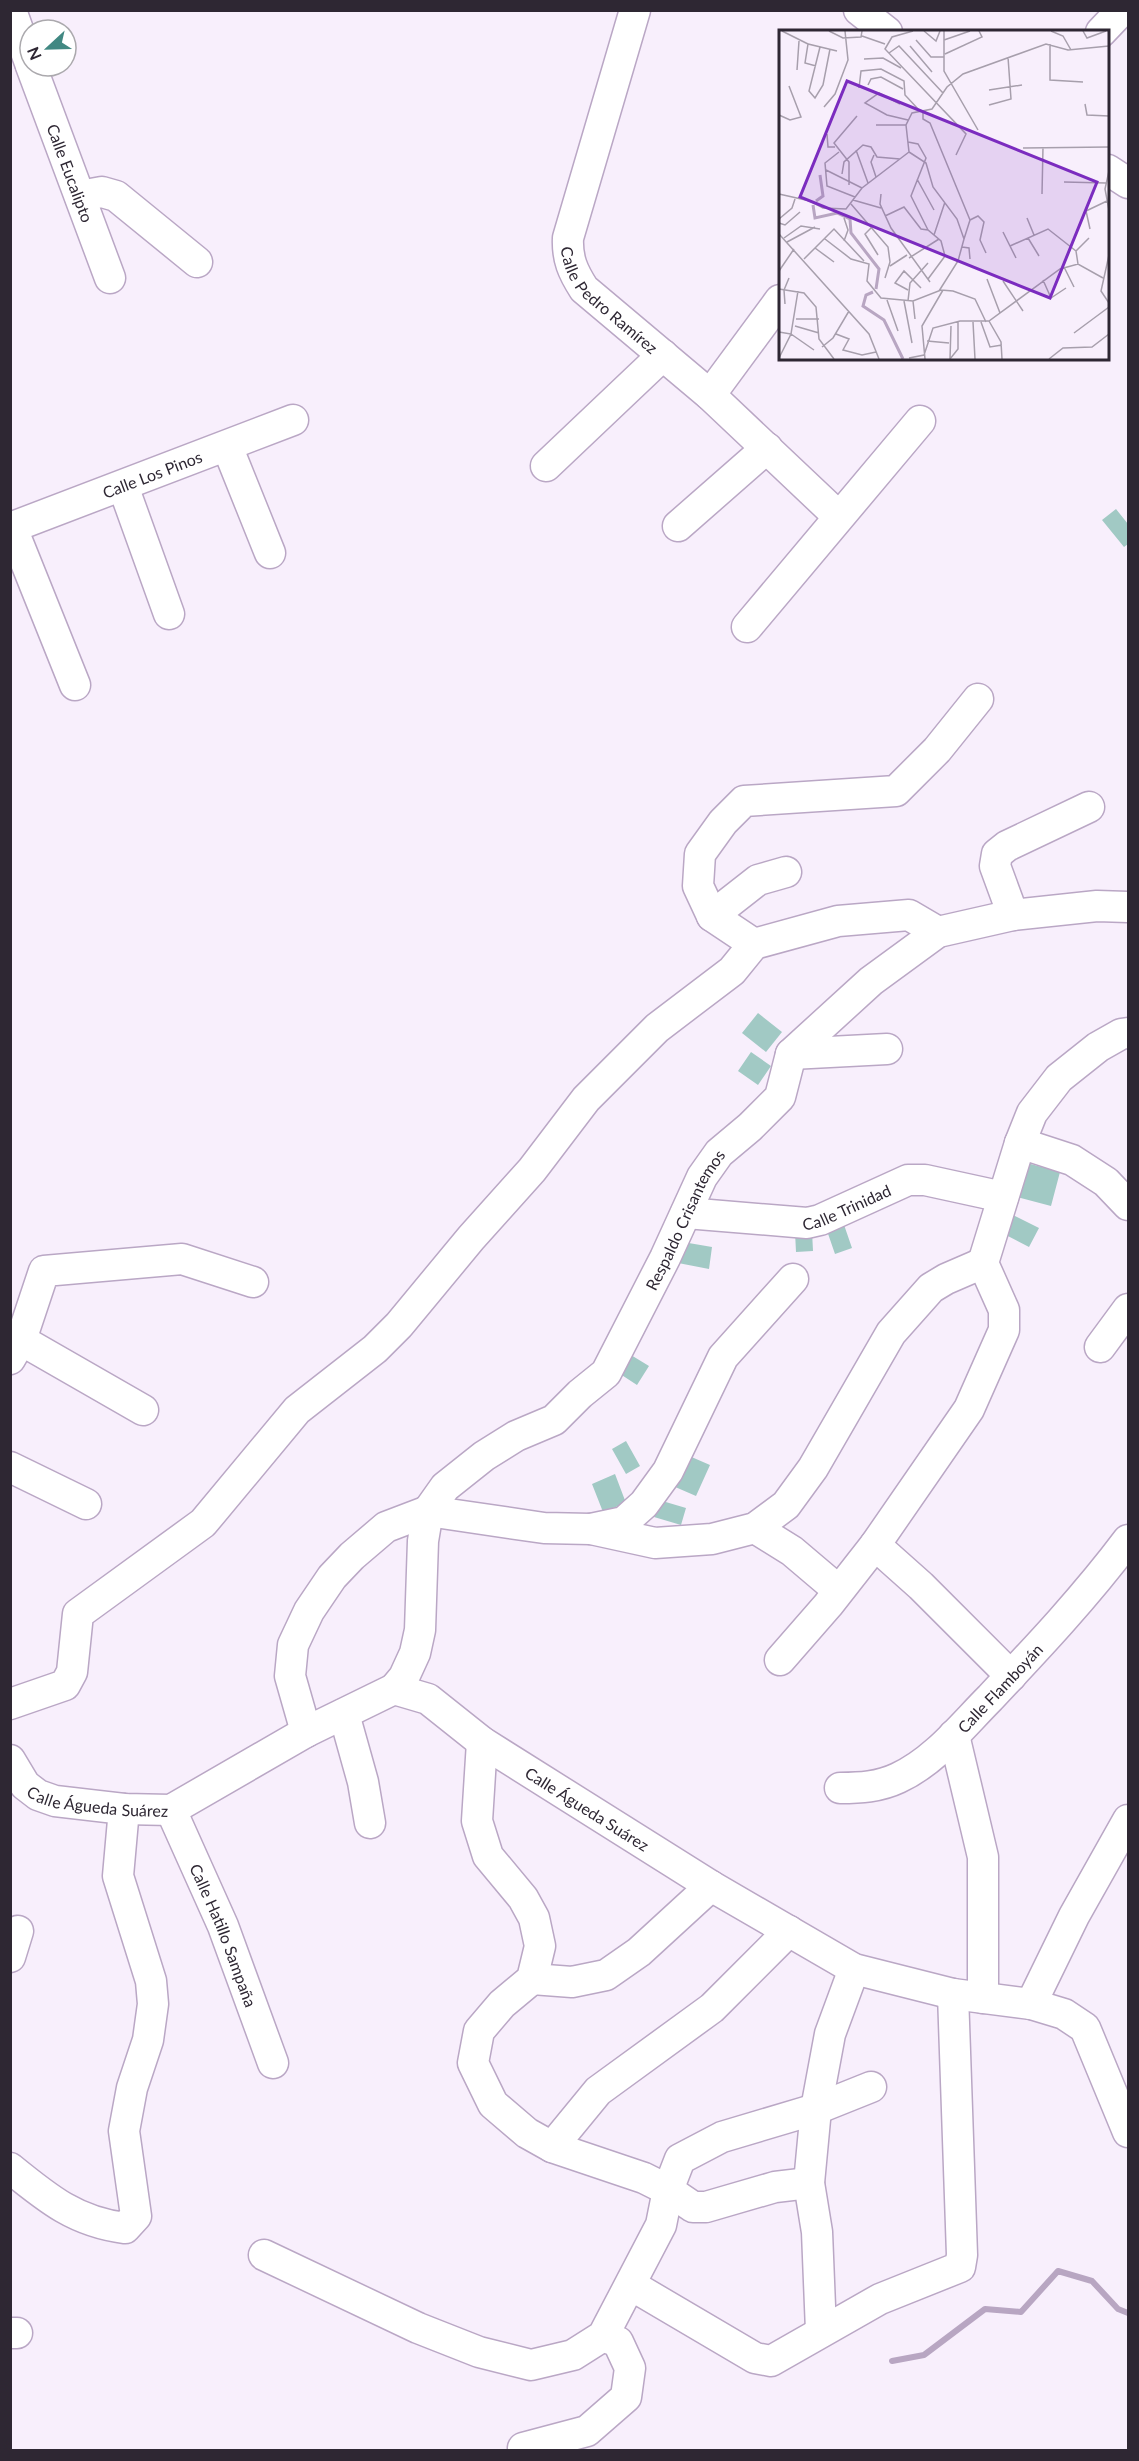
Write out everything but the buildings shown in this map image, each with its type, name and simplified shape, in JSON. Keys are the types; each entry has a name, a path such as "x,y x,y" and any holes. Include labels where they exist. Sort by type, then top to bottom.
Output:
{"street":[{"name":"Calle Eucalipto","path":"11,10 18,29"},
{"name":"Calle Pedro Ramírez","path":"635,10 568,238 567,255 573,273 584,289 710,395 838,516"},
{"path":"859,10 884,30"},
{"path":"1103,30 1122,10"},
{"name":"Calle Eucalipto","path":"36,78 110,278"},
{"path":"1109,171 1128,183"},
{"path":"80,195 102,192 116,196 197,262"},
{"path":"710,395 779,301"},
{"path":"546,465 663,355"},
{"name":"Calle Los Pinos","path":"11,528 293,420"},
{"path":"747,627 920,421"},
{"path":"227,446 270,553"},
{"path":"678,526 767,448"},
{"path":"123,486 169,614"},
{"path":"11,528 75,685"},
{"path":"754,944 712,916 698,886 700,854 723,822 744,801 896,790 937,750 978,699"},
{"path":"1013,915 995,866 997,855 1007,846 1089,807"},
{"path":"712,916 758,880 786,872"},
{"path":"791,1054 871,981 938,932 1013,915 1097,906 1128,907"},
{"path":"10,1704 65,1685 72,1672 78,1614 203,1524 297,1410 375,1349 399,1325 471,1238 532,1170 586,1099 657,1028 732,971 754,944 838,921 909,915 938,932"},
{"path":"780,1660 828,1605 875,1545 969,1408 1004,1330 1004,1310 983,1263 1020,1143 1032,1113 1059,1078 1098,1047 1121,1034 1128,1033"},
{"path":"791,1054 887,1049"},
{"name":"Respaldo Crisantemos","path":"394,1689 408,1669 415,1653 420,1630 423,1541 428,1511 445,1487 484,1456 516,1436 554,1420 580,1394 606,1373 702,1177 719,1153 750,1127 780,1097 791,1054"},
{"path":"1020,1143 1072,1160 1106,1182 1128,1205"},
{"name":"Calle Trinidad","path":"686,1213 807,1223 820,1220 909,1180 925,1180 1003,1197"},
{"path":"143,1410 16,1350 44,1271 182,1259 253,1282"},
{"path":"306,1732 290,1676 293,1645 309,1611 332,1577 352,1556 386,1527 428,1511 544,1528 591,1529 655,1543 712,1539 755,1528 786,1505 813,1468 891,1333 931,1288 983,1263"},
{"path":"591,1529 624,1521 644,1504 668,1472 723,1357 793,1279"},
{"path":"1100,1347 1128,1309"},
{"path":"10,1467 86,1504"},
{"path":"755,1528 792,1551 838,1590"},
{"name":"Calle Flamboyán","path":"840,1788 868,1788 897,1778 926,1761 1011,1676 1095,1584 1128,1540"},
{"path":"875,1545 921,1586 1011,1676"},
{"name":"Calle Águeda Suárez","path":"10,1760 25,1785 38,1795 56,1801 124,1809 171,1810 306,1732 394,1689 428,1699 482,1742 711,1886 854,1969 953,1994 1032,2004 1064,2014 1084,2028 1128,2132"},
{"path":"344,1714 363,1782 370,1823"},
{"path":"954,1735 983,1857 983,1998"},
{"path":"482,1742 477,1821 488,1856 523,1898 534,1918 540,1946 532,1979 502,2004 478,2031 473,2063 493,2104 527,2133 552,2147 644,2178 668,2190 693,2207 706,2207 775,2187 810,2183"},
{"path":"10,2168 59,2206 86,2220 125,2228 136,2216 124,2131 132,2088 148,2040 153,2004 151,1981 118,1876 124,1809"},
{"name":"Calle Hatillo Sampaña","path":"171,1810 223,1926 273,2063"},
{"path":"1032,2004 1074,1916 1128,1820"},
{"path":"532,1979 572,1982 606,1975 639,1952 711,1886"},
{"path":"552,2147 598,2091 712,2008 789,1931"},
{"path":"821,2331 817,2232 810,2183 816,2109 830,2034 854,1969"},
{"path":"631,2285 755,2358 771,2361 880,2299 960,2267 962,2255 953,1994"},
{"path":"264,2254 418,2328 480,2352 531,2365 573,2355 603,2336 631,2285 661,2225 668,2190 680,2159 722,2137 816,2109 871,2087"},
{"path":"523,2448 587,2431 626,2397 630,2368 618,2342 603,2336"}],"waterway":[{"path":"892,2361 924,2355 985,2309 1021,2312 1058,2271 1092,2281 1118,2309 1128,2313"}]}
